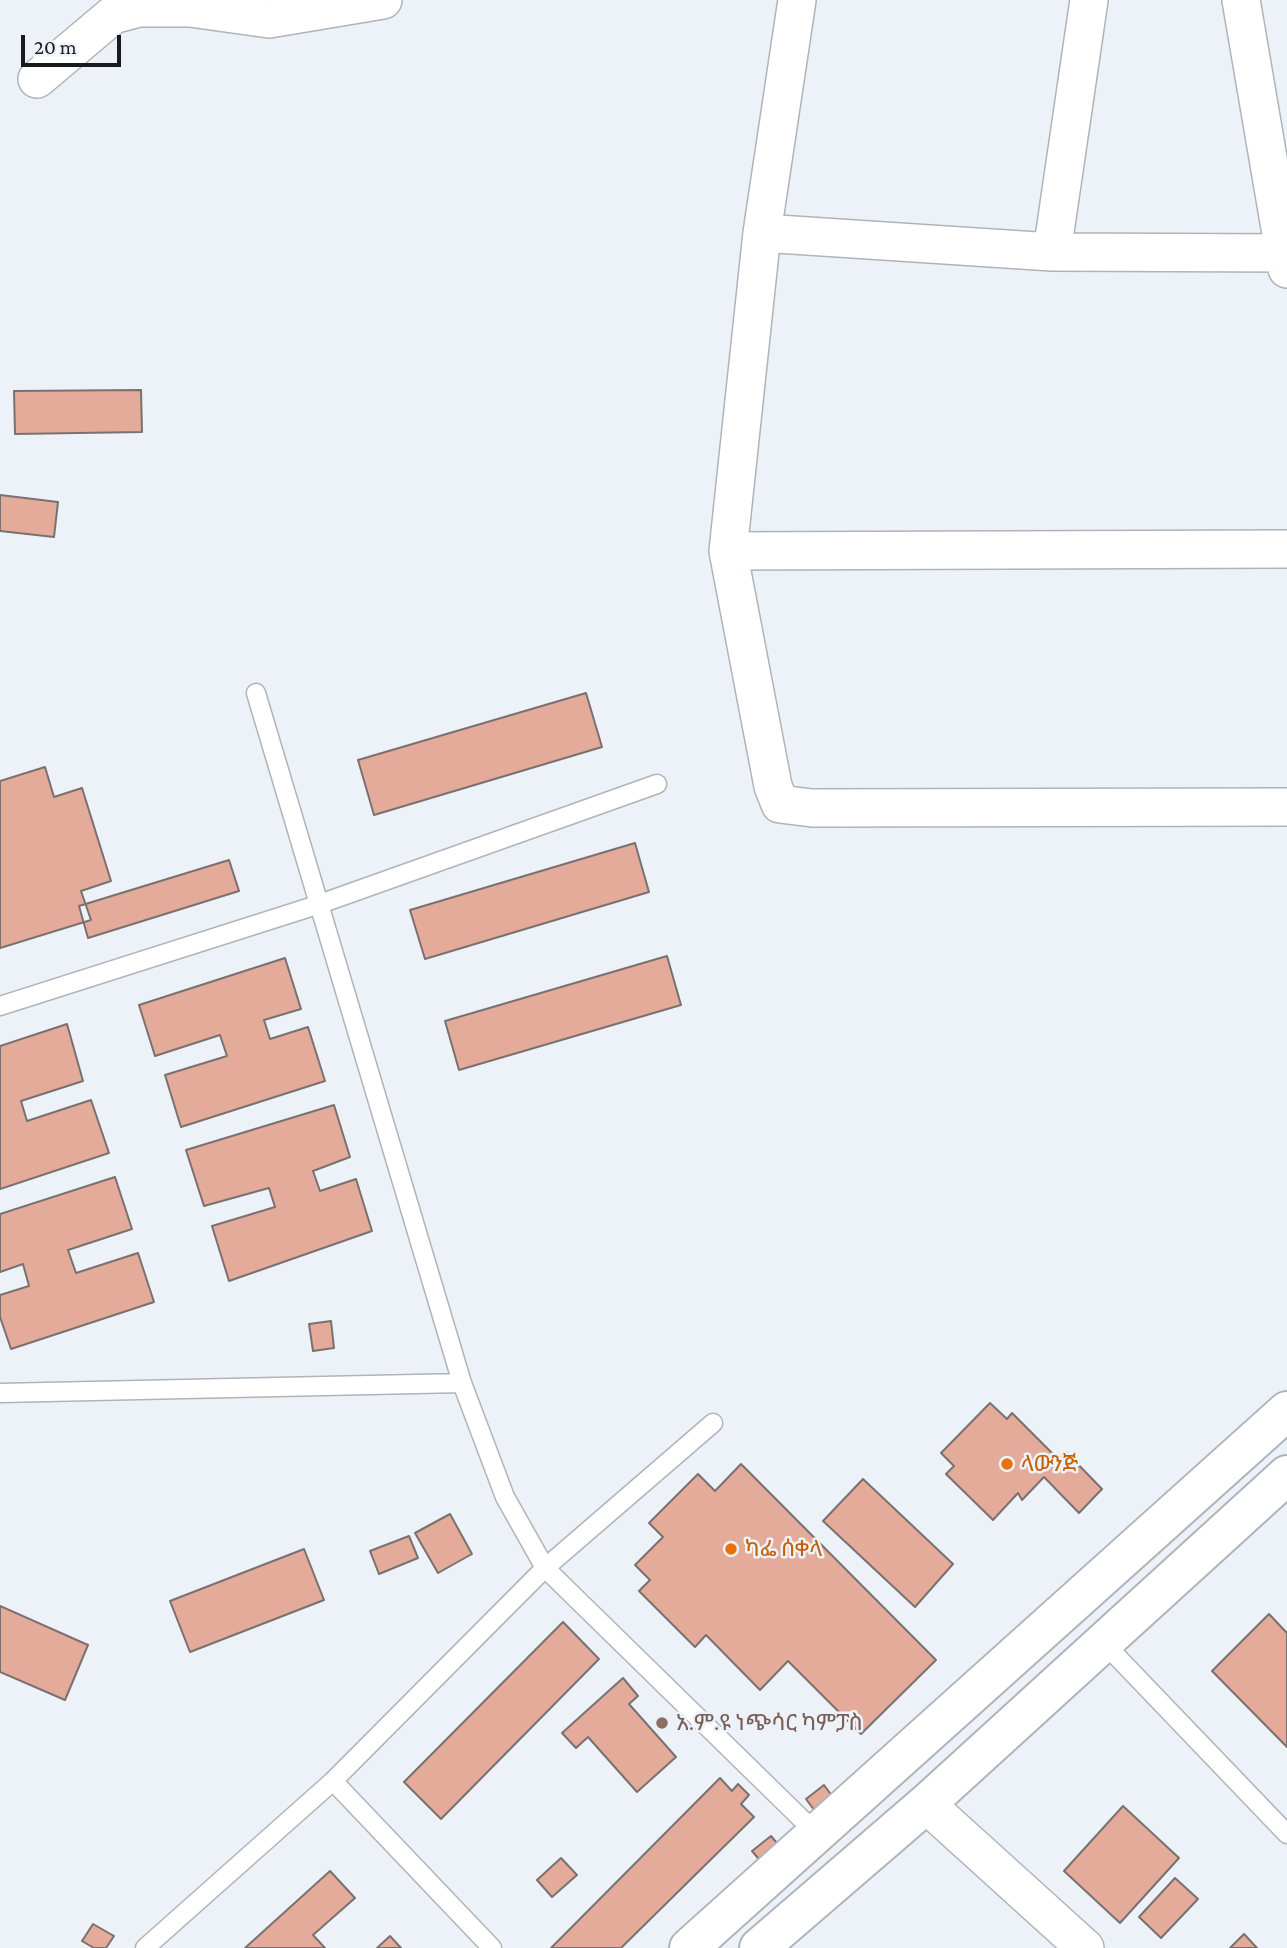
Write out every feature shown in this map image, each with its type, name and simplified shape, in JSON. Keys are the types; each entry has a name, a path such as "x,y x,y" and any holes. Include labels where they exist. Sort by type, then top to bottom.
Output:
{"main road":[{"path":"689,1948 1278,1419"},
{"path":"759,1948 926,1804 1287,1475"}],"street":[{"path":"37,79 113,15 139,8 190,8 269,19 383,0"},
{"path":"797,0 762,233 728,551 773,786 780,804 812,808 1287,807"},
{"path":"1052,252 1088,0"},
{"path":"762,233 1052,252 1285,259 1241,0"},
{"path":"728,551 1287,548"},
{"path":"926,1804 1085,1948"}],"lane":[{"path":"256,693 317,905 462,1383 505,1497 545,1568 817,1834"},
{"path":"0,1006 317,905 657,783"},
{"path":"0,1393 462,1383"},
{"path":"145,1948 333,1781 545,1568 713,1423"},
{"path":"1102,1641 1287,1835"},
{"path":"333,1781 492,1948"}],"building":[{"path":"141,390 142,432 15,434 14,391"},
{"path":"0,495 58,502 54,537 0,531"},
{"path":"586,693 602,747 374,815 358,760"},
{"path":"45,767 54,797 82,788 111,881 81,891 91,920 0,948 0,781"},
{"path":"635,843 649,892 425,959 410,910"},
{"path":"229,860 239,891 88,938 79,906"},
{"path":"667,956 681,1005 459,1070 445,1021"},
{"path":"285,958 301,1009 264,1020 270,1039 308,1027 325,1081 181,1127 165,1075 227,1056 220,1035 155,1056 139,1005"},
{"path":"67,1024 83,1081 21,1101 27,1121 91,1100 109,1153 0,1189 0,1046"},
{"path":"334,1105 350,1157 313,1171 320,1191 356,1179 372,1231 229,1281 212,1226 275,1207 269,1188 204,1206 186,1150"},
{"path":"115,1177 132,1229 68,1250 76,1273 138,1253 154,1302 11,1349 0,1317 0,1295 29,1286 23,1264 0,1272 0,1214"},
{"path":"331,1321 334,1348 313,1351 309,1324"},
{"path":"990,1403 1007,1419 1012,1413 1059,1460 1066,1452 1102,1489 1079,1513 1044,1477 1022,1500 1018,1493 993,1520 946,1474 954,1466 941,1453"},
{"path":"741,1464 936,1660 861,1734 788,1661 760,1690 706,1635 695,1647 639,1591 650,1580 635,1565 663,1537 649,1523 698,1474 715,1491"},
{"path":"863,1479 953,1564 915,1607 823,1521"},
{"path":"450,1514 472,1554 438,1573 415,1533"},
{"path":"409,1536 418,1558 379,1574 370,1551"},
{"path":"304,1549 324,1600 190,1652 170,1601"},
{"path":"0,1606 88,1645 65,1700 0,1672"},
{"path":"1269,1614 1287,1633 1287,1747 1212,1671"},
{"path":"563,1622 599,1659 441,1819 404,1782"},
{"path":"623,1678 638,1696 629,1704 676,1757 637,1792 588,1737 576,1748 562,1733"},
{"path":"720,1778 732,1791 738,1784 749,1795 741,1804 754,1817 621,1948 551,1948"},
{"path":"824,1785 838,1804 820,1818 806,1799"},
{"path":"1123,1806 1179,1858 1120,1923 1064,1871"},
{"path":"771,1836 787,1855 768,1870 752,1851"},
{"path":"561,1858 577,1875 552,1897 537,1880"},
{"path":"330,1871 355,1898 313,1935 325,1948 245,1948"},
{"path":"1175,1878 1198,1899 1161,1938 1139,1917"},
{"path":"93,1924 114,1936 106,1948 94,1948 82,1941"},
{"path":"1244,1934 1257,1948 1230,1948"},
{"path":"390,1936 401,1948 377,1948"}],"place":[{"name":"ላውንጅ","path":"1007,1464"},
{"name":"ካፌ ሰቀላ","path":"731,1549"},
{"name":"አ.ም.ዩ ነጭሳር ካምፓስ","path":"662,1723"}]}
